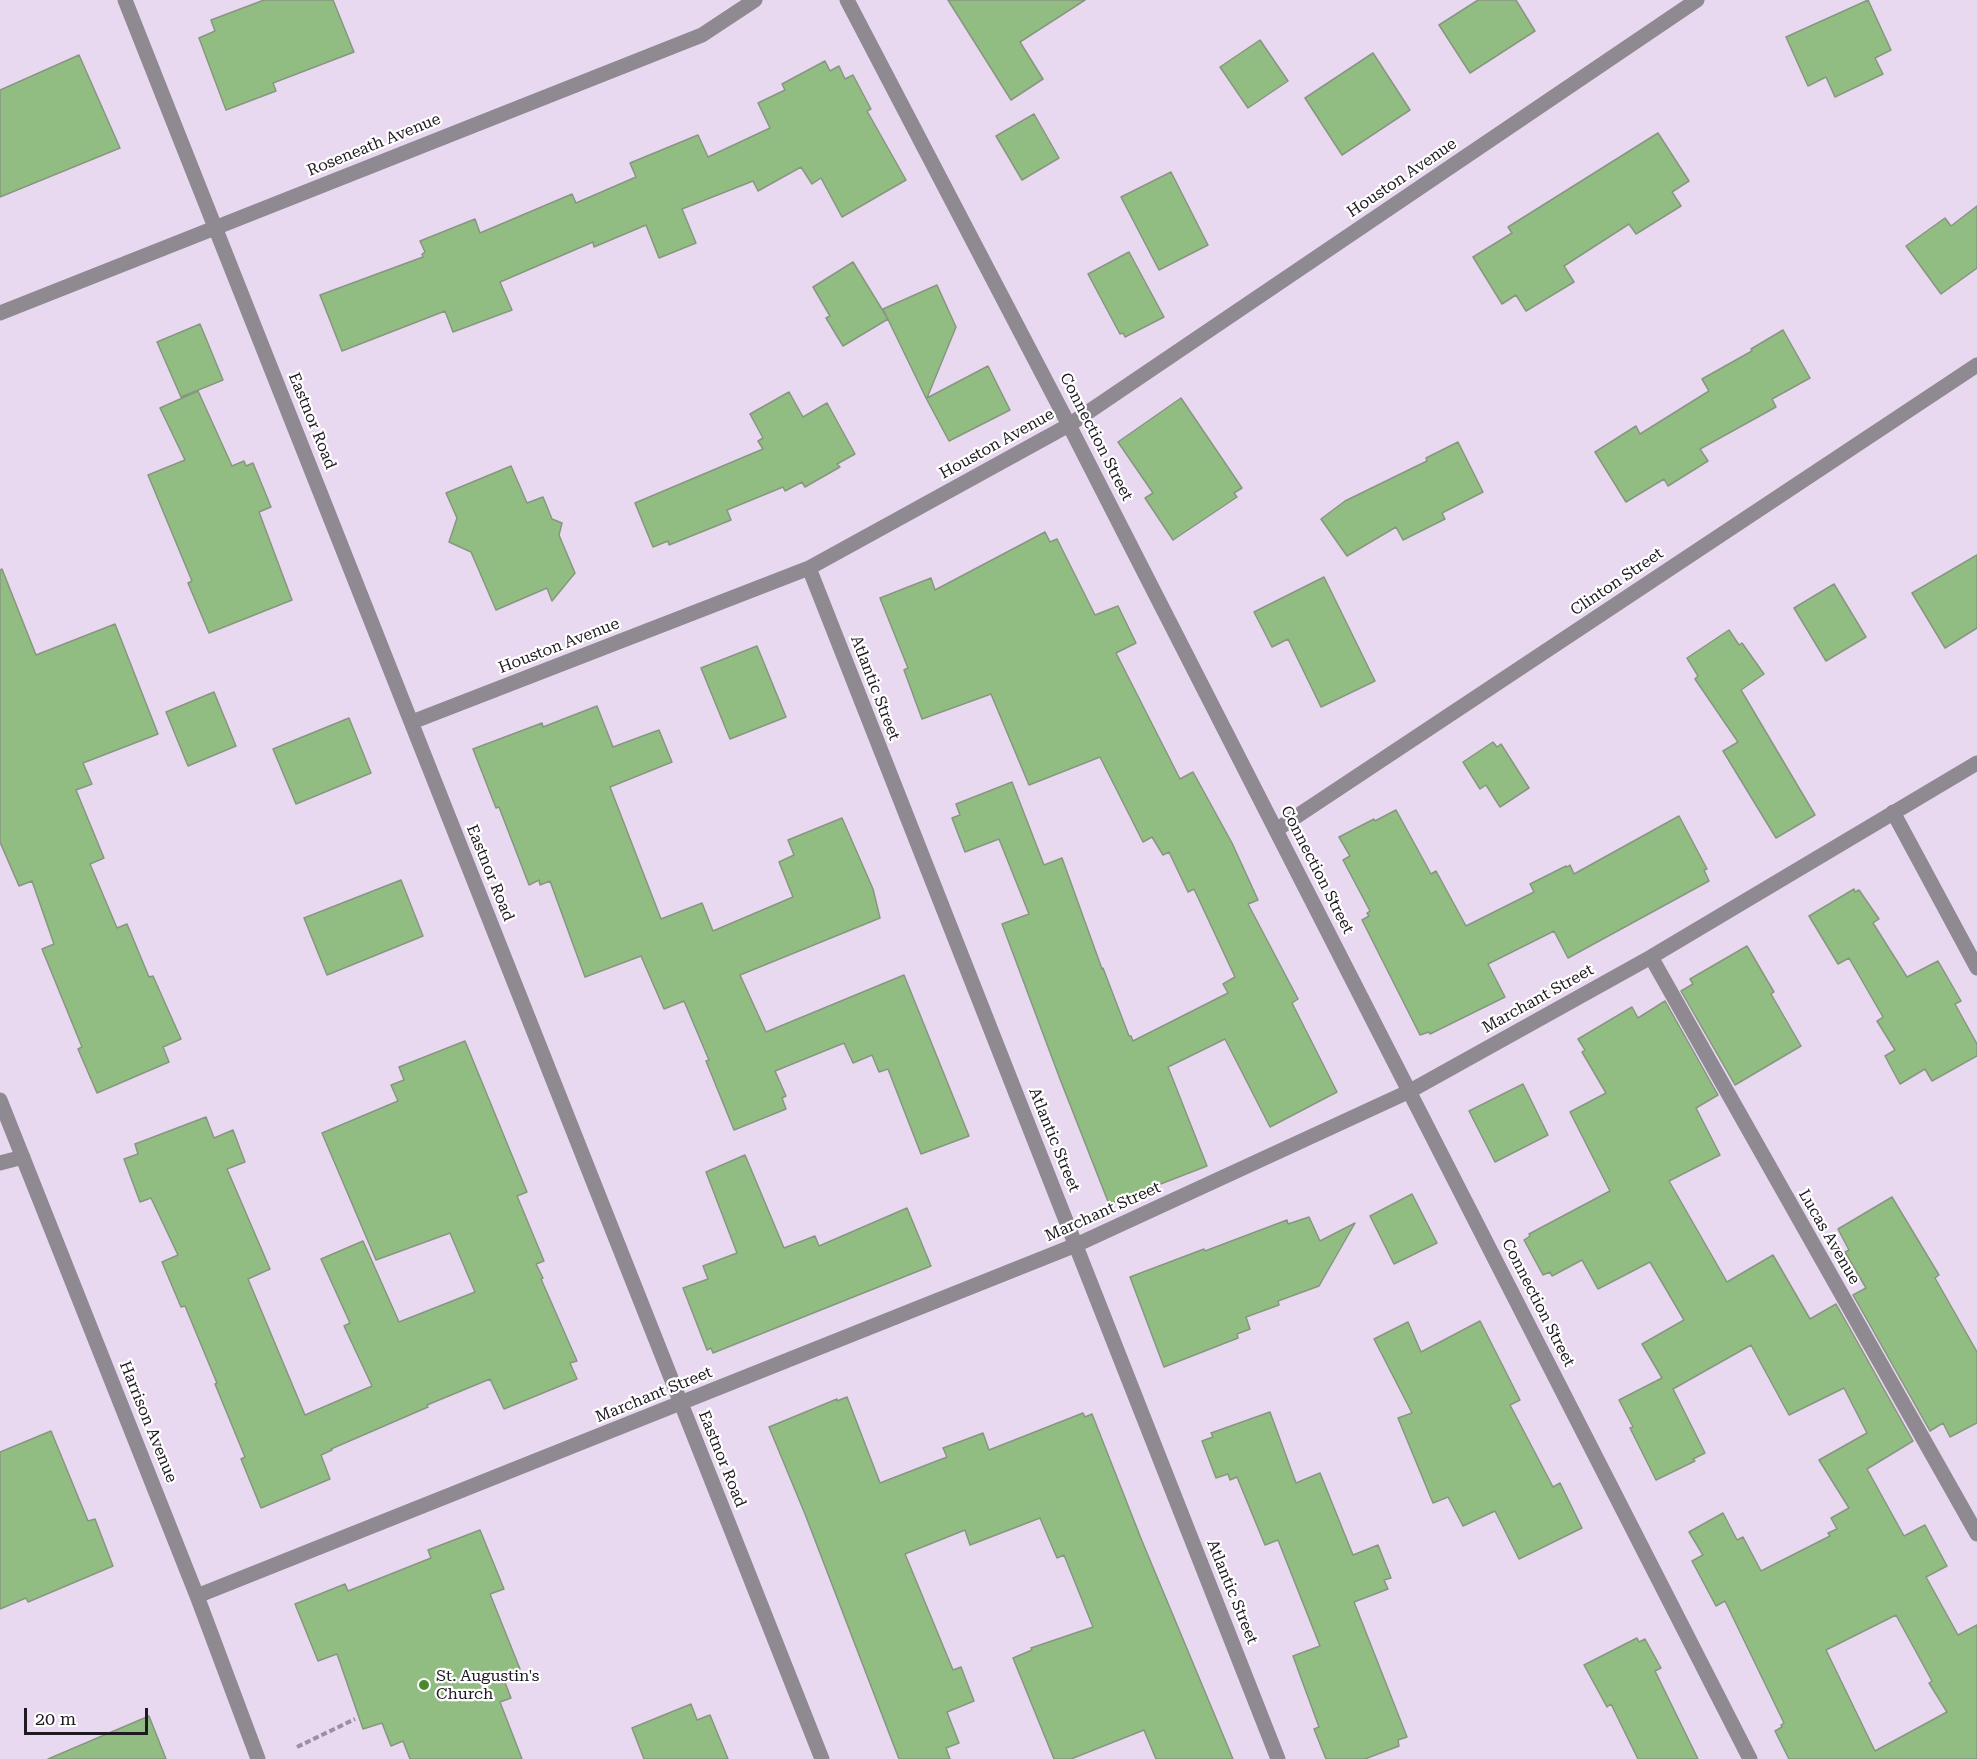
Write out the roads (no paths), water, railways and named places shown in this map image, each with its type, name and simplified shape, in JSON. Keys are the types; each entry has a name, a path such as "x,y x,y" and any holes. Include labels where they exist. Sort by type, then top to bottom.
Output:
{"street":[{"name":"Eastnor Road","path":"125,0 822,1759"},
{"name":"Roseneath Avenue","path":"0,313 702,34 755,0"},
{"name":"Connection Street","path":"847,0 1069,425 1750,1759"},
{"name":"Houston Avenue","path":"412,722 809,568 1069,425 1697,0"},
{"name":"Clinton Street","path":"1276,830 1977,365"},
{"name":"Atlantic Street","path":"809,568 1278,1759"},
{"name":"Marchant Street","path":"197,1596 1076,1245 1410,1091 1650,957 1977,763"},
{"path":"1893,812 1977,968"},
{"name":"Lucas Avenue","path":"1650,957 1977,1534"},
{"name":"Harrison Avenue","path":"0,1100 197,1596 258,1759"},
{"path":"0,1163 23,1157"}],"place":[{"name":"St. Augustin's Church","path":"424,1685"}]}
